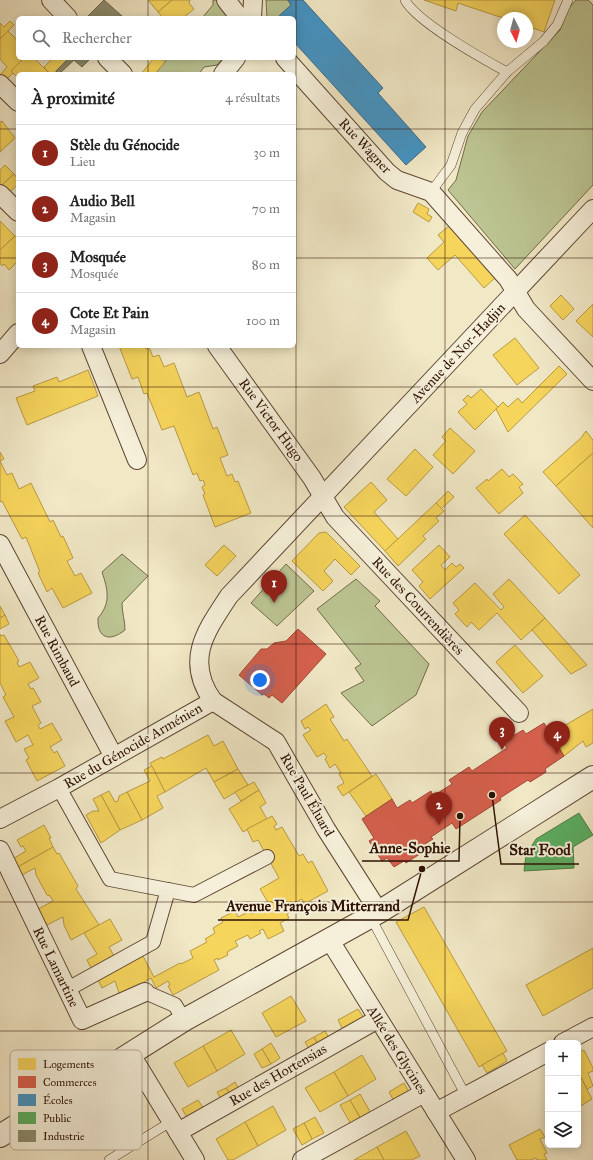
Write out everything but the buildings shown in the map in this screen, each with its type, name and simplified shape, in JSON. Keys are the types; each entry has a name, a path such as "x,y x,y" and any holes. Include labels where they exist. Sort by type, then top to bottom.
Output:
{"street":[{"path":"51,0 66,16"},
{"path":"226,0 238,16"},
{"path":"252,16 253,0"},
{"path":"109,60 121,72"},
{"path":"225,72 234,60"},
{"name":"Rue Wagner","path":"287,60 387,172 397,180 431,192 508,279 526,309 593,381"},
{"path":"0,84 16,100"},
{"path":"0,194 16,210"},
{"name":"Avenue de Nor-Hadjin","path":"323,496 593,209"},
{"path":"0,354 16,336"},
{"path":"92,348 137,460"},
{"name":"Rue Victor Hugo","path":"218,348 312,478 323,496"},
{"name":"Rue du Génocide Arménien","path":"0,819 59,788 213,701 202,682 200,663 200,648 206,630 229,596 323,496"},
{"name":"Rue des Courrendières","path":"323,496 335,516 519,713"},
{"name":"Rue Rimbaud","path":"0,544 114,757"},
{"name":"Rue Paul Éluard","path":"213,701 276,742 374,914"},
{"path":"135,1050 184,1020 374,914 593,777"},
{"path":"59,788 110,879 194,895 267,857"},
{"name":"Rue Lamartine","path":"0,850 66,990 82,1020 145,992"},
{"path":"66,990 153,942 168,890"},
{"name":"Allée des Glycines","path":"329,939 466,1160"},
{"path":"145,992 175,1005 184,1020"},
{"name":"Rue des Hortensias","path":"175,1126 378,1019"},
{"path":"569,1040 593,1027"},
{"path":"436,1112 545,1054"},
{"path":"142,1072 195,1160"},
{"path":"302,1160 424,1092"},
{"path":"0,1136 10,1130"}],"lane":[{"path":"405,0 409,6 424,20 507,72"},
{"path":"431,192 451,165 462,133 475,109 507,72 544,41 557,25 568,0"},
{"path":"374,914 466,1096"},
{"path":"142,1143 175,1126"},
{"path":"109,1160 128,1150"}],"green space":[{"path":"213,0 216,0 228,16 204,16 213,5"},
{"path":"266,0 288,0 291,5 279,16 267,16"},
{"path":"576,0 588,0 593,5 593,185 515,269 448,190 456,180 468,136 482,112 560,30 569,8"},
{"path":"166,60 221,60 217,65 204,67 200,72 157,72"},
{"path":"122,554 148,576 122,603 125,630 110,637 102,634 98,625 98,618 107,602 106,585 102,572"},
{"path":"286,564 314,591 277,626 251,603"},
{"path":"356,579 380,601 375,606 429,664 416,695 372,726 341,693 364,681 355,668 361,664 317,609"}],"place":[{"name":"Stèle du Génocide","path":"274,603"},
{"name":"Mosquée","path":"502,750"},
{"name":"Cote Et Pain","path":"557,754"},
{"name":"Star Food","path":"492,795"},
{"name":"Anne-Sophie","path":"460,816"},
{"name":"Audio Bell","path":"439,825"},
{"name":"Avenue François Mitterrand","path":"422,869"}]}
